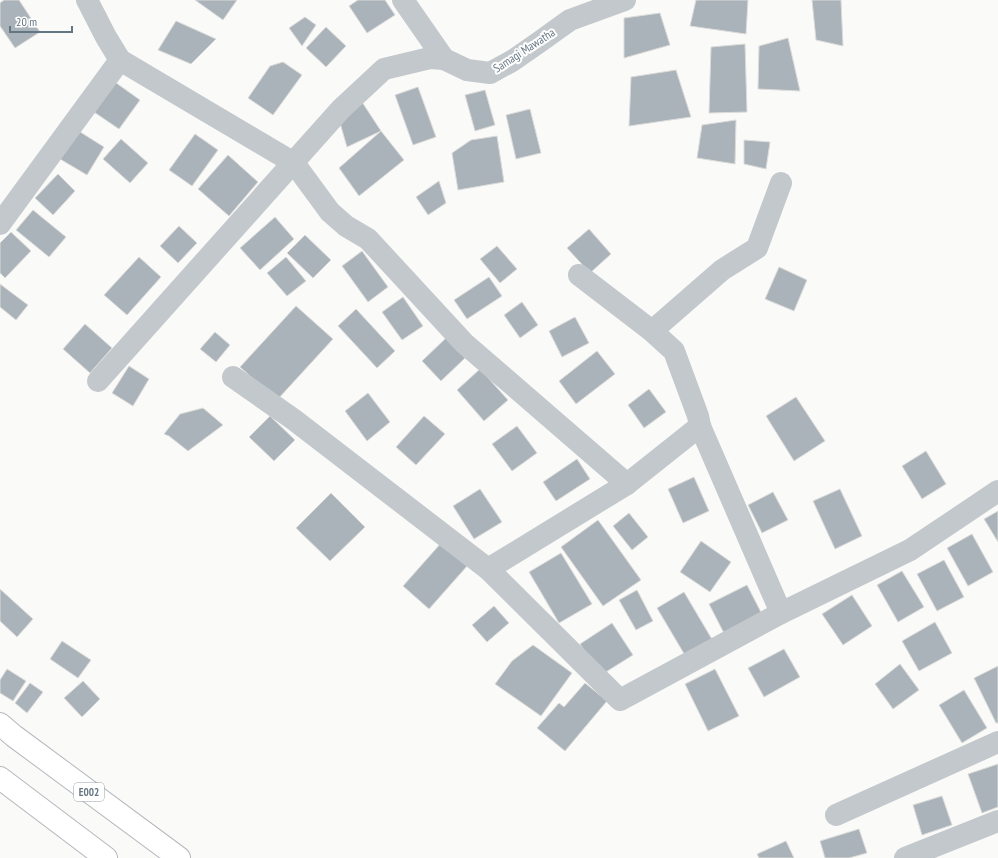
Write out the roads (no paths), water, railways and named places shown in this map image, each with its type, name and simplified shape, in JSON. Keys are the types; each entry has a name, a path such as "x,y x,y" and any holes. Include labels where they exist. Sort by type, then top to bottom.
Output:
{"highway":[{"name":"E002","path":"0,724 14,736 179,858"},
{"path":"0,778 106,858"}],"street":[{"path":"87,0 120,60 294,164 330,212 346,226 368,239 464,343 627,484"},
{"path":"403,0 444,58"},
{"name":"Samagi Mawatha","path":"444,58 467,70 490,72 512,61 570,20 625,0"},
{"path":"98,381 294,164 341,109 384,69 430,58 444,58"},
{"path":"0,224 120,60"},
{"path":"652,332 722,270 757,248 781,183"},
{"path":"579,276 652,332 674,351 698,416 700,426 781,613"},
{"path":"233,377 293,419 488,570 620,700 781,613 910,550 998,491"},
{"path":"488,570 627,484 700,426"},
{"path":"836,815 998,742"},
{"path":"905,858 998,821"}]}
